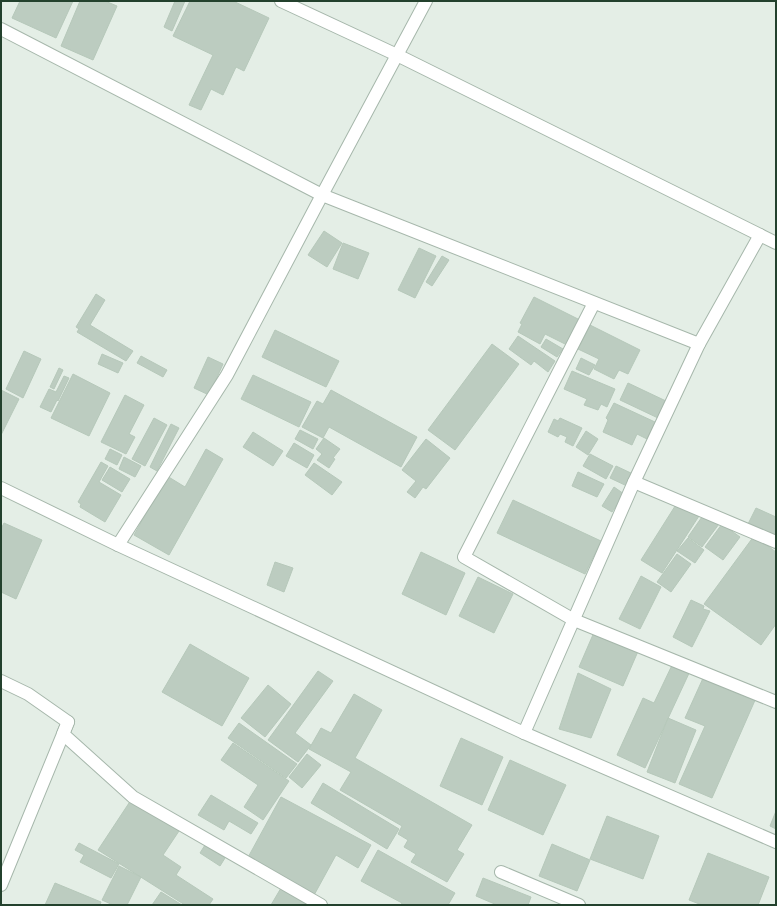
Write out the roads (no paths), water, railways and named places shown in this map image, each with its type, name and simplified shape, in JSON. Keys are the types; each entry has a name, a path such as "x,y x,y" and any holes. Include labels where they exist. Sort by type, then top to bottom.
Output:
{"street":[{"path":"281,1 397,55 776,243"},
{"path":"118,545 227,375 426,1"},
{"path":"1,29 322,195 594,304 699,344"},
{"path":"524,733 634,482 699,344 760,235"},
{"path":"594,304 464,557 574,620 776,702"},
{"path":"634,482 776,542"},
{"path":"1,488 118,545 524,733 776,842"},
{"path":"1,681 28,694 68,722"},
{"path":"1,885 68,722"},
{"path":"68,722 63,734 133,797 321,905"},
{"path":"501,872 580,905"}]}
